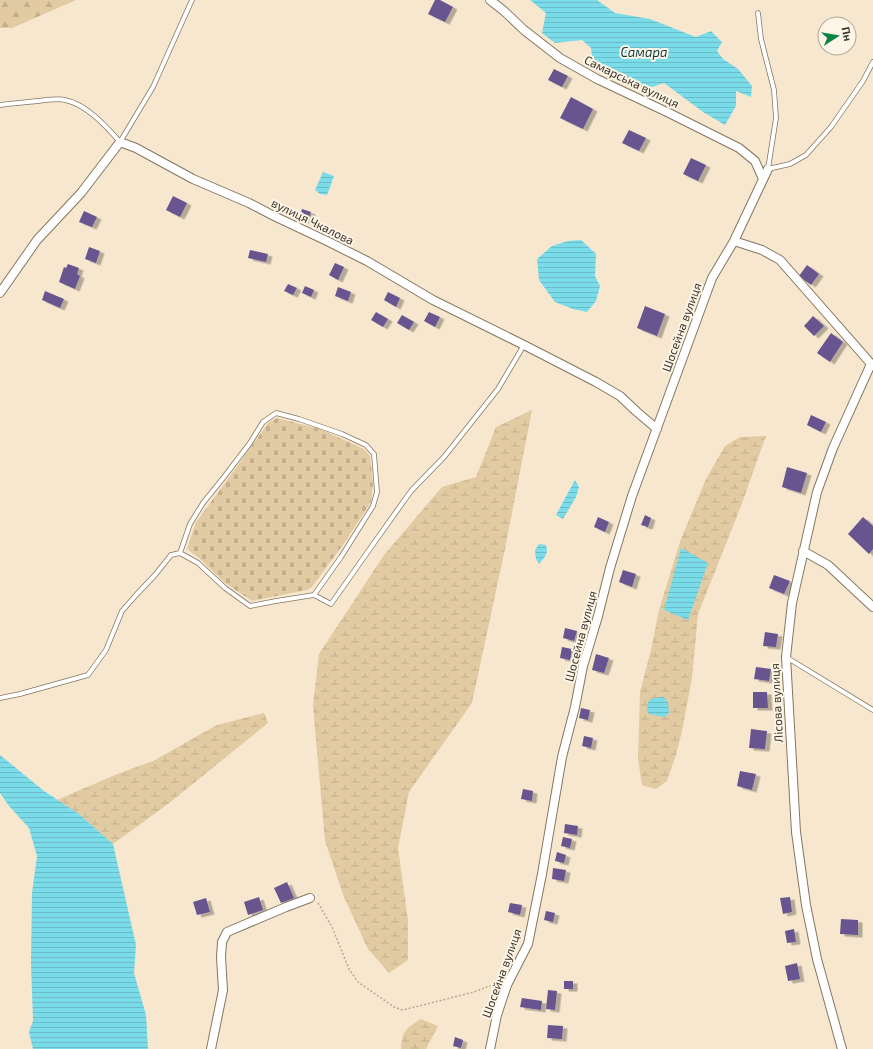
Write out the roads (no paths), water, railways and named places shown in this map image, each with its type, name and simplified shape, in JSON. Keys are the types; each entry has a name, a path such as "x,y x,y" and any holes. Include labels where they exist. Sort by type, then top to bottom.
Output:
{"street":[{"name":"Самарська вулиця","path":"490,0 524,30 566,61 597,79 739,148 755,161 763,179"},
{"path":"0,293 37,240 81,193 120,142"},
{"name":"вулиця Чкалова","path":"120,142 136,148 193,179 249,203 327,240 367,261 433,300 596,382 620,396 657,429"},
{"name":"Шосейна вулиця","path":"490,1049 497,1015 507,985 528,944 542,874 562,757 583,666 632,496 712,278 734,241 768,169"},
{"path":"734,241 762,250 780,260 872,365"},
{"name":"Лісова вулиця","path":"842,1049 818,959 806,905 796,832 786,657 792,603 817,492 833,448 872,365"},
{"path":"803,551 828,565 873,606"},
{"path":"211,1049 223,990 220,957 222,942 227,932 310,898"}],"lane":[{"path":"0,105 64,99 88,110 110,130 120,142 153,87 192,0"},
{"path":"758,13 760,39 774,90 776,118 768,169 790,164 806,155 831,126 863,81 873,62"},
{"path":"0,698 88,675 106,650 122,611 171,555 180,553 198,564 225,588 250,606 276,600 314,595 332,604 411,492 444,457 498,389 524,345"},
{"path":"180,553 190,524 203,503 250,443 263,422 276,413 299,419 342,434 366,445 374,454 376,472 377,492 373,506 341,557 314,595"},
{"path":"786,657 873,710"}],"water":[{"name":"Самара","path":"530,0 597,0 615,13 650,19 696,37 711,31 722,42 717,51 723,59 738,69 752,86 751,97 736,91 736,106 725,125 703,112 664,83 646,89 593,65 591,48 582,40 555,43 542,33 546,13"},
{"path":"323,172 334,176 327,195 320,194 315,190"},
{"path":"581,240 596,254 595,276 600,286 596,301 587,312 573,309 555,302 539,280 537,259 552,246 568,241"},
{"path":"575,480 579,487 576,497 563,519 556,515"},
{"path":"539,544 546,545 547,551 546,556 539,564 536,559 535,550"},
{"path":"681,548 708,563 688,620 664,610"},
{"path":"664,697 668,702 669,713 664,717 649,714 647,711 648,702 653,698"},
{"path":"0,755 44,791 79,814 113,844 136,945 134,973 146,1015 148,1049 33,1049 29,1032 33,1021 31,964 32,893 37,856 29,828 9,806 0,793"}]}
